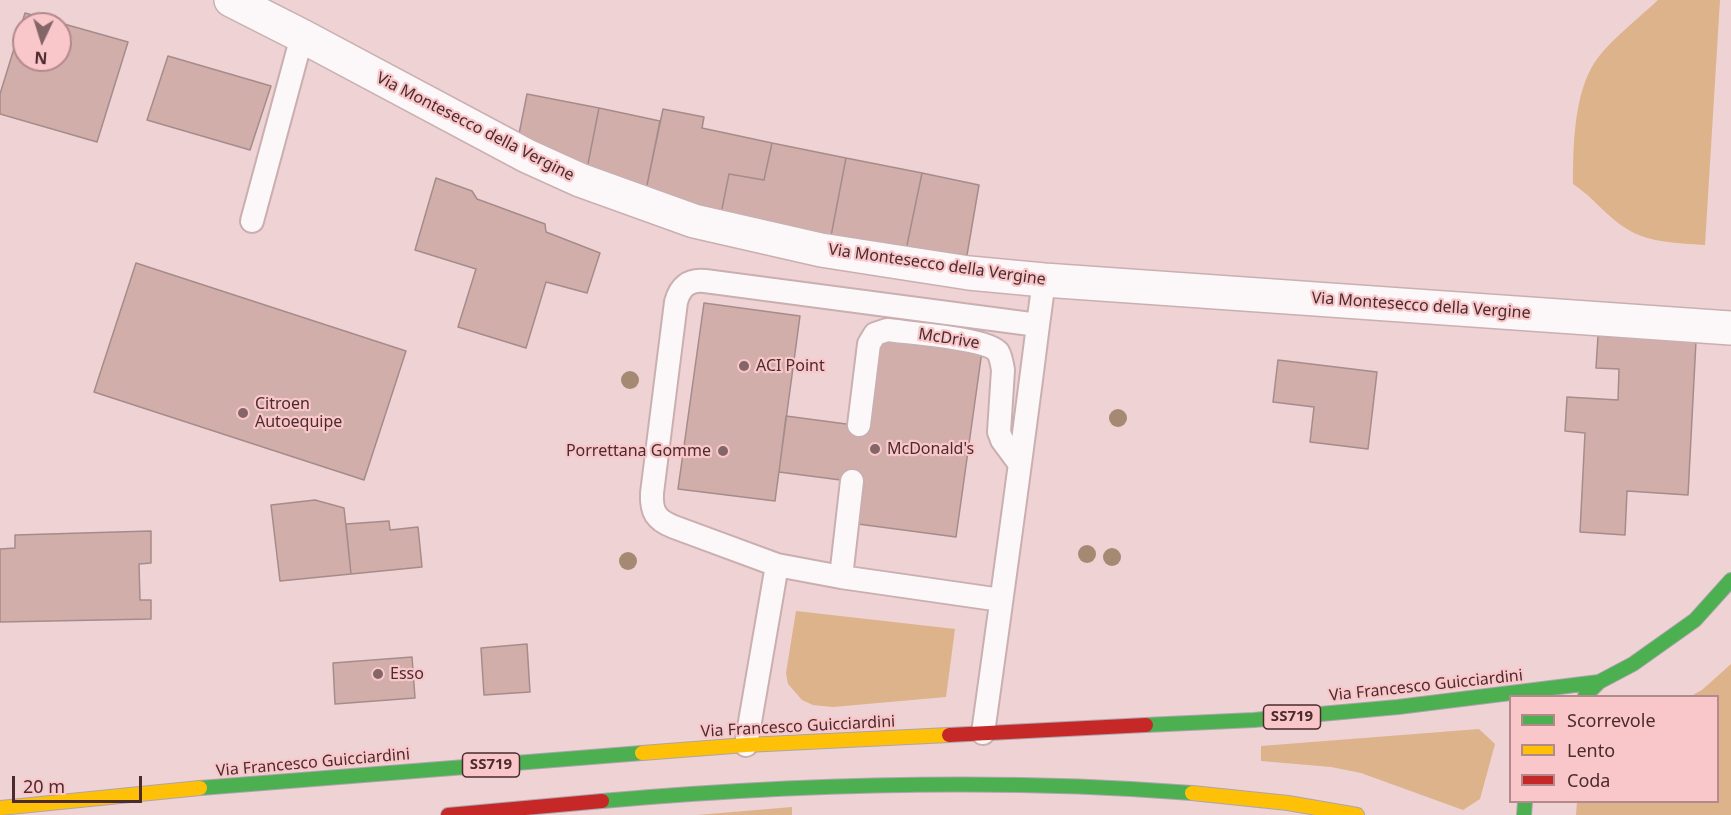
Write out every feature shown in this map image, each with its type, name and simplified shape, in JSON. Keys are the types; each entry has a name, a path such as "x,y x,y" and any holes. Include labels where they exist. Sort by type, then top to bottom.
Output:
{"main road":[{"path":"1586,695 1599,682 1633,664 1686,627 1731,580"},
{"name":"Via Francesco Guicciardini","path":"0,808 164,791 746,745 1265,719 1398,707 1599,682"},
{"path":"448,815 657,797 884,784 1172,791 1258,799 1357,815"}],"street":[{"name":"Via Montesecco della Vergine","path":"231,0 527,156 579,180 693,221 821,249 969,273 1044,280 1731,328"}],"lane":[{"path":"252,221 302,36"},
{"path":"1001,600 841,577 777,565 658,519 653,512 652,493 675,310 682,288 692,281 705,280 1038,325"},
{"path":"983,733 1044,280"},
{"name":"McDrive","path":"860,425 869,344 875,334 886,330 978,342 999,353 1003,370 999,432 1002,440 1019,463"},
{"path":"841,577 852,482"},
{"path":"746,745 777,565"}],"shaded area":[{"path":"1658,0 1720,0 1705,245 1664,242 1636,234 1606,213 1573,184 1576,121 1588,75 1608,46"},
{"path":"796,611 955,629 946,697 833,707 813,705 802,700 788,684 786,673"},
{"path":"1731,664 1731,815 1576,815 1577,803 1719,803 1719,695 1693,695 1702,690"},
{"path":"1479,729 1495,744 1480,799 1463,810 1361,773 1331,767 1261,761 1261,746"},
{"path":"792,807 792,815 697,815"}],"building":[{"path":"72,26 128,42 97,142 0,114 0,94 12,55 12,72 72,72"},
{"path":"168,56 271,86 250,150 147,120"},
{"path":"527,94 599,108 587,169 519,134"},
{"path":"599,108 660,121 646,190 587,169"},
{"path":"663,109 704,117 702,128 772,143 764,180 729,174 721,214 646,190"},
{"path":"772,143 846,158 831,236 721,214 729,174 764,180"},
{"path":"846,158 922,173 906,250 831,236"},
{"path":"922,173 979,185 967,255 906,250"},
{"path":"436,178 472,191 477,199 545,224 546,232 600,253 587,293 546,282 526,348 458,327 476,269 415,250"},
{"path":"136,263 406,351 364,480 94,392"},
{"name":"ACI Point","path":"704,303 800,316 775,501 678,489"},
{"path":"1598,336 1696,341 1688,495 1627,491 1625,535 1580,532 1585,433 1565,431 1567,397 1618,400 1619,369 1596,368"},
{"name":"McDonald's","path":"881,337 982,351 956,537 858,524 864,483 779,472 786,416 869,427"},
{"path":"1278,360 1377,372 1368,449 1310,442 1314,407 1273,402"},
{"path":"315,500 344,508 351,574 280,581 271,505"},
{"path":"389,521 390,530 418,527 422,567 351,574 346,524"},
{"path":"151,531 151,563 139,564 140,600 151,600 151,619 0,622 0,549 15,548 15,535"},
{"path":"527,644 530,692 484,695 481,648"},
{"path":"412,657 415,698 335,704 333,663"}],"traffic: fast":[{"path":"1586,695 1599,682 1633,664 1695,620 1731,580"},
{"path":"1146,725 1254,720 1398,707 1599,682"},
{"path":"200,788 642,753"},
{"path":"602,801 749,790 970,784 1118,788 1192,793"},
{"path":"1524,815 1525,803"}],"traffic: slow":[{"path":"642,753 746,745 949,735"},
{"path":"0,808 200,788"},
{"path":"1192,793 1288,803 1357,815"}],"traffic: jam":[{"path":"949,735 1146,725"},
{"path":"448,815 602,801"}],"place":[{"name":"ACI Point","path":"744,366"},
{"name":"Citroen Autoequipe","path":"243,413"},
{"name":"McDonald's","path":"875,449"},
{"name":"Porrettana Gomme","path":"723,451"},
{"name":"Esso","path":"378,674"}]}
